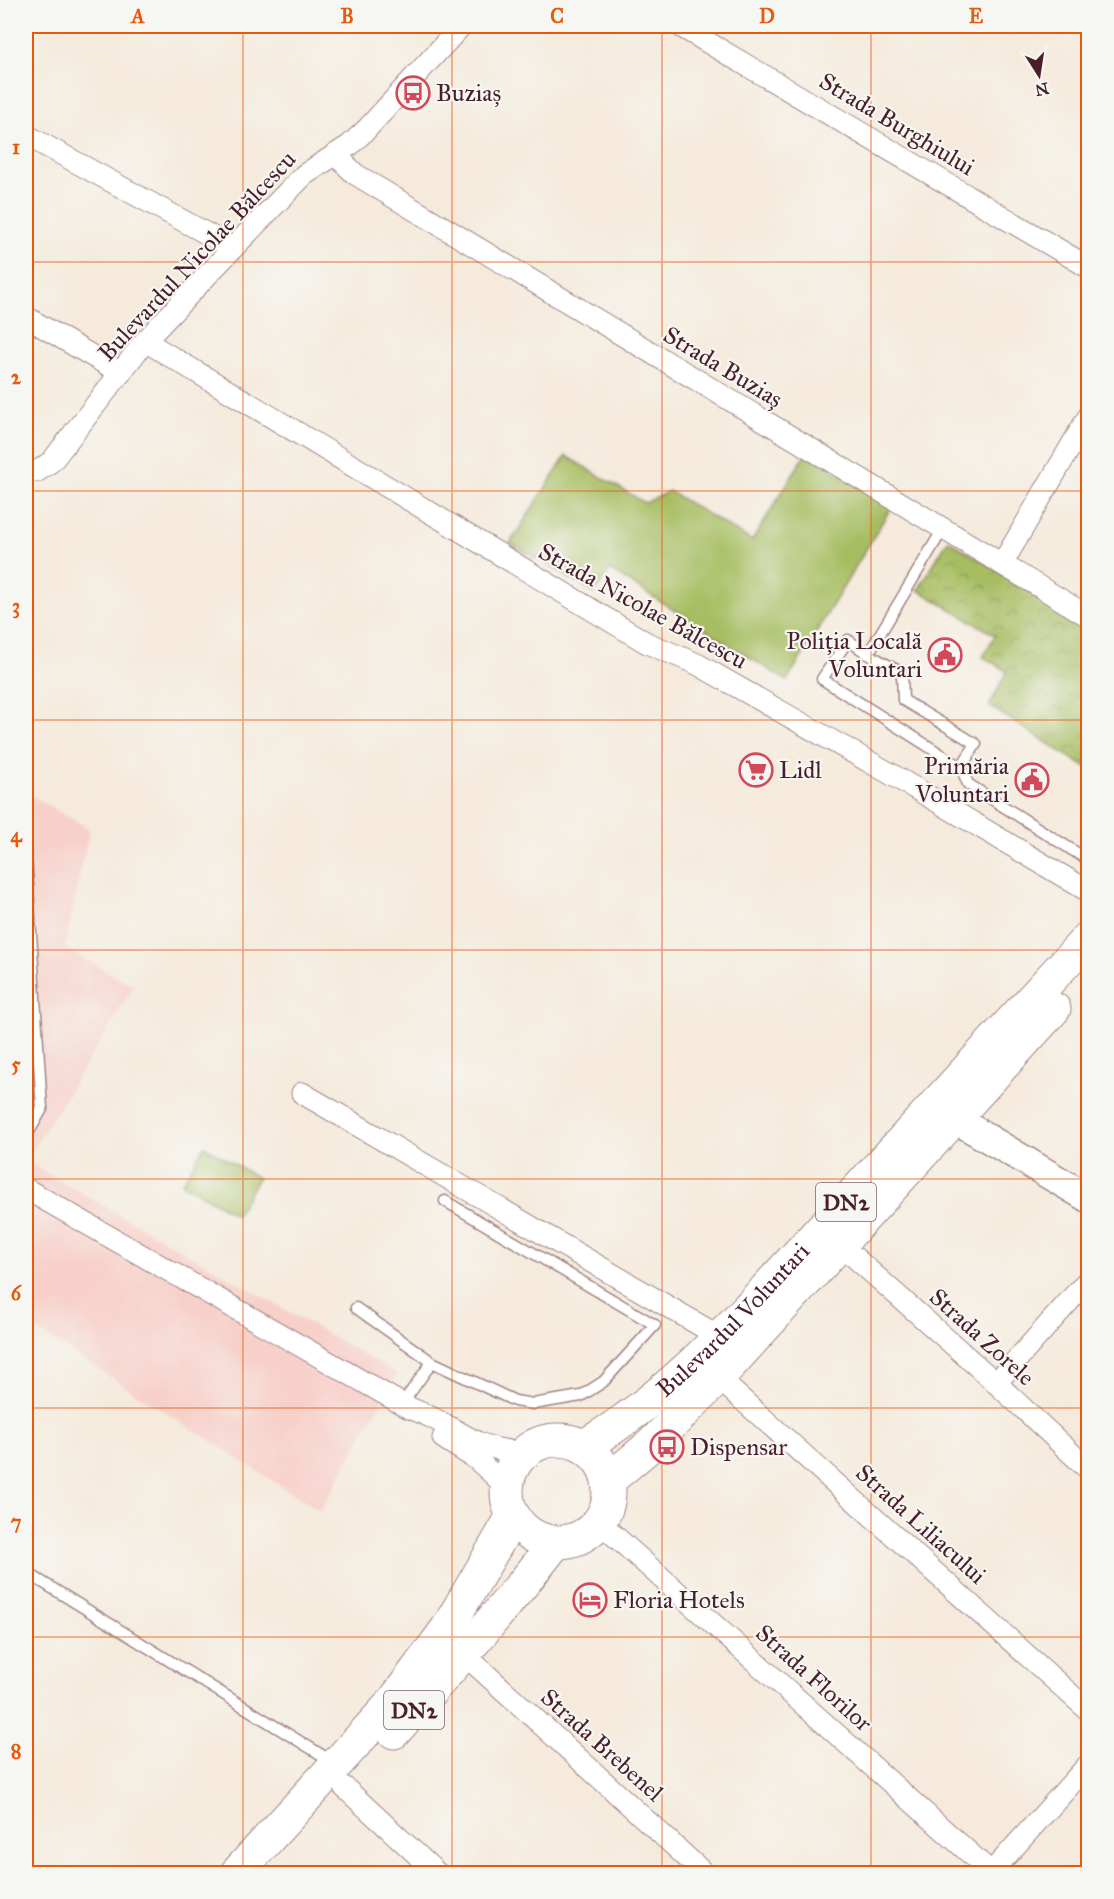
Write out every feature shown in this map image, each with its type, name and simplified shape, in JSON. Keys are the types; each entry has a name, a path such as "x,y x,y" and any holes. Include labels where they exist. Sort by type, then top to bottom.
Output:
{"highway":[{"name":"Bulevardul Voluntari","path":"584,1446 644,1407 720,1337 1089,938"},
{"name":"Bulevardul Voluntari","path":"609,1480 652,1443 718,1378 1089,971"},
{"path":"510,1501 521,1526 531,1535 556,1542 572,1540 587,1533 599,1522 606,1510 610,1495 609,1480 604,1467 584,1446 569,1441 552,1440 537,1444 523,1453"},
{"name":"DN2","path":"266,1874 340,1775 393,1693 447,1629 450,1614 510,1501 515,1463 523,1453"},
{"name":"DN2","path":"236,1874 464,1654 556,1542"}],"street":[{"name":"Bulevardul Nicolae Bălcescu","path":"26,472 38,471 52,461 145,341 304,175 350,145 366,130 461,26"},
{"name":"Strada Burghiului","path":"681,26 1089,267"},
{"path":"26,135 233,248"},
{"name":"Strada Buziaș","path":"336,155 355,174 1089,616"},
{"path":"26,317 121,373"},
{"name":"Strada Nicolae Bălcescu","path":"145,341 647,643 697,664 896,777 1089,891"},
{"path":"1002,564 1089,417"},
{"path":"302,1093 720,1337"},
{"path":"955,1119 1089,1198"},
{"path":"26,1189 406,1406 429,1414 478,1442 523,1453"},
{"name":"Strada Zorele","path":"839,1245 996,1383 1089,1469"},
{"path":"996,1383 1089,1280"},
{"name":"Strada Liliacului","path":"718,1378 1089,1710"},
{"path":"406,1406 422,1425 476,1459 510,1501"},
{"name":"Strada Florilor","path":"599,1522 992,1873"},
{"name":"Strada Brebenel","path":"464,1654 705,1874"},
{"path":"992,1873 1089,1765"},
{"path":"340,1775 438,1874"}],"lane":[{"path":"868,654 943,529"},
{"path":"961,767 976,744 903,700 902,673 848,640 822,679 961,767 968,784 1089,860"},
{"path":"26,853 42,1109 26,1137"},
{"path":"356,1308 432,1362 515,1401 533,1404 581,1396 603,1382 655,1325 445,1201"},
{"path":"406,1406 432,1362"},
{"path":"26,1572 340,1775"}],"shaded area":[{"path":"26,793 90,829 64,948 134,986 26,1161"},
{"path":"26,1161 397,1374 320,1511 26,1323"}],"green space":[{"path":"806,453 892,506 787,681 610,570 594,593 510,543 566,456 645,503 669,491 752,541"},
{"path":"948,540 1088,626 1088,769 989,706 1007,671 983,657 995,635 918,590"},
{"path":"204,1146 258,1178 236,1215 182,1183"}],"place":[{"name":"Buziaș","path":"413,93"},
{"name":"Poliția Locală Voluntari","path":"945,655"},
{"name":"Lidl","path":"756,770"},
{"name":"Primăria Voluntari","path":"1032,780"},
{"name":"Dispensar","path":"667,1447"},
{"name":"Floria Hotels","path":"590,1600"}]}
